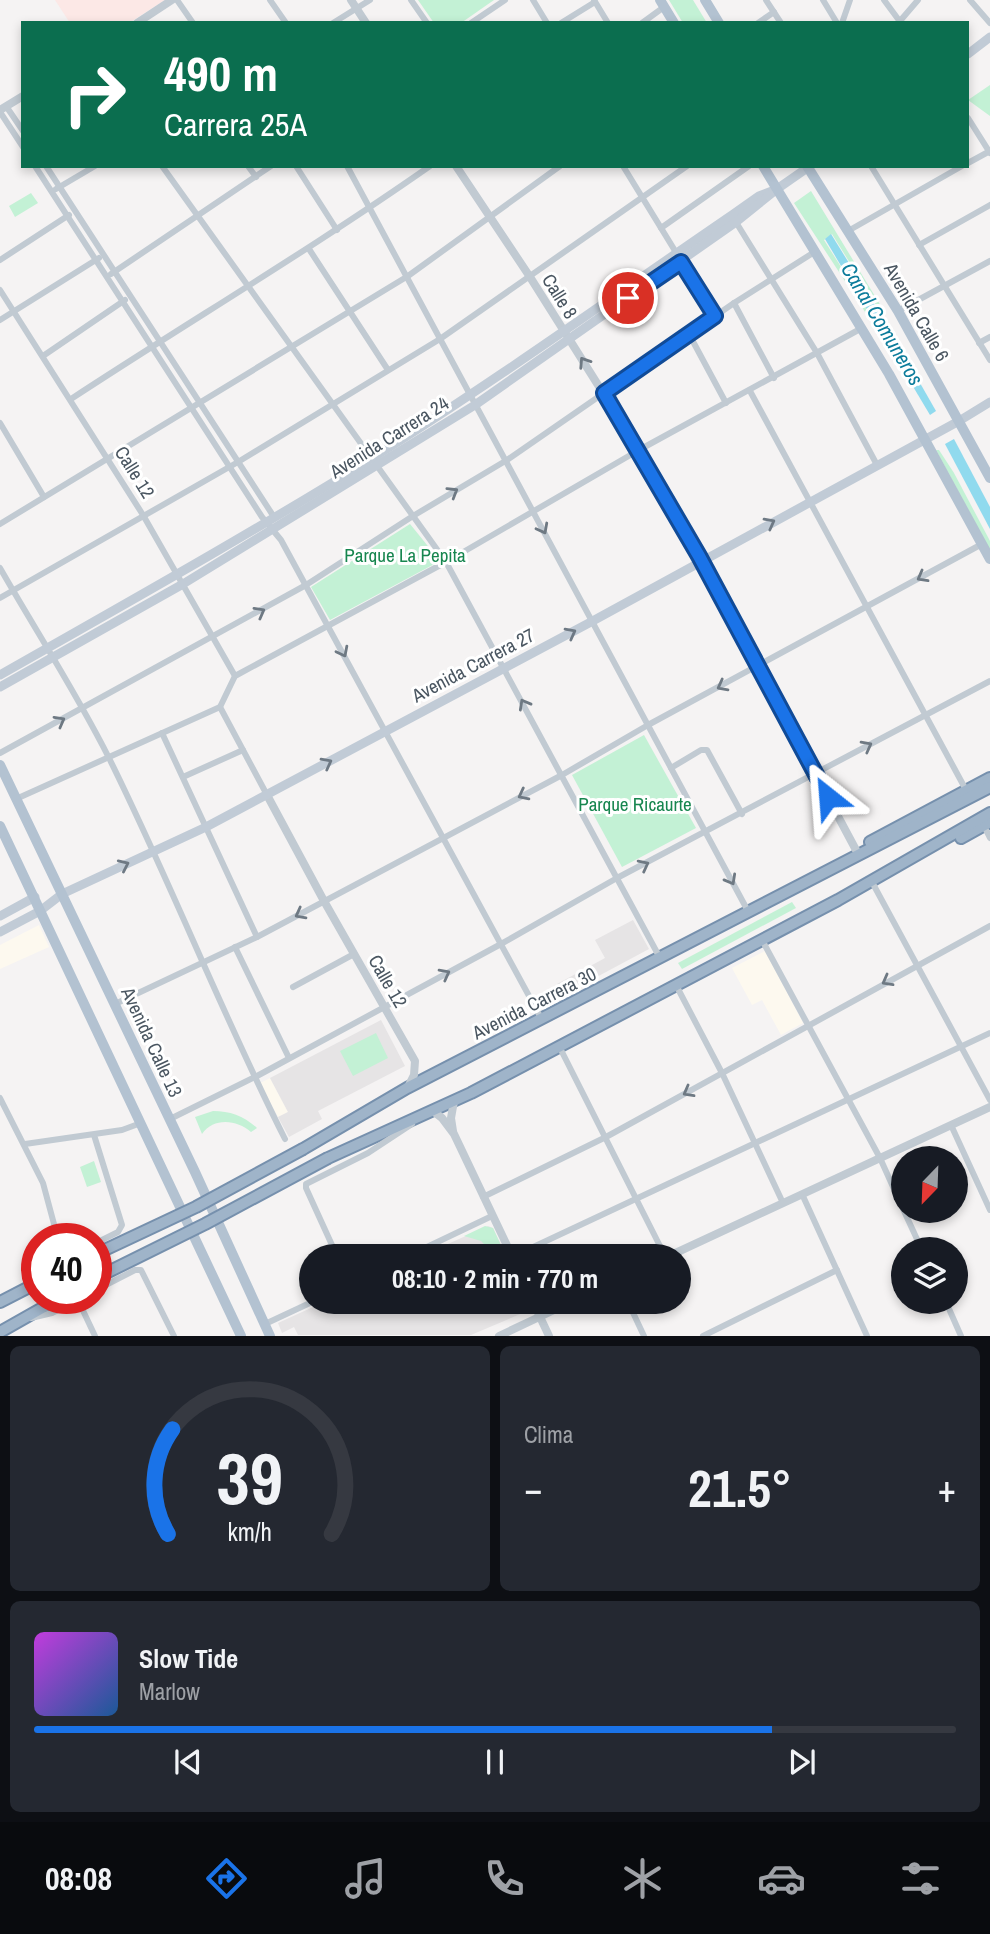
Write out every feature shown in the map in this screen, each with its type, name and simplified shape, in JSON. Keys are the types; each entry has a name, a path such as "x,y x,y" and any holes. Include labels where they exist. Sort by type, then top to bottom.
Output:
{"highway":[{"path":"815,877 856,850 990,778"},
{"name":"Avenida Carrera 30","path":"112,1246 196,1207 407,1088 990,787"},
{"path":"112,1270 328,1158 454,1101 872,882 990,813"},
{"path":"892,870 987,824"},
{"path":"0,1302 21,1292"},
{"path":"0,1332 33,1314"}],"main road":[{"path":"705,0 718,21"},
{"path":"662,4 673,21"},
{"path":"969,53 990,37"},
{"path":"764,168 862,328 990,559"},
{"name":"Avenida Carrera 24","path":"0,675 178,575 270,519 475,405 566,335 734,218 764,202 807,168"},
{"name":"Avenida Calle 6","path":"809,168 898,311 990,478"},
{"name":"Avenida Carrera 24","path":"0,687 273,530 469,395 566,335"},
{"name":"Avenida Carrera 27","path":"0,932 40,911 62,894 206,827 593,621 959,421 990,401"},
{"name":"Avenida Carrera 27","path":"959,421 990,408"},
{"path":"92,623 97,633"},
{"name":"Avenida Calle 13","path":"0,765 19,798 270,1335"},
{"path":"0,826 239,1335"},
{"path":"0,916 34,897"}],"street":[{"path":"140,21 175,0 191,21"},
{"path":"270,0 285,21"},
{"path":"351,0 365,21"},
{"path":"336,21 370,0"},
{"path":"411,0 426,21"},
{"path":"474,21 505,0"},
{"path":"533,0 546,21"},
{"path":"766,0 780,21"},
{"path":"822,0 838,21"},
{"path":"840,21 850,0"},
{"path":"884,0 900,21"},
{"path":"902,21 918,0"},
{"path":"970,0 990,23"},
{"path":"564,21 594,1 607,21"},
{"path":"644,21 662,4"},
{"path":"761,21 774,12"},
{"path":"2,110 21,97"},
{"path":"2,110 21,129"},
{"path":"2,110 21,143"},
{"path":"969,120 990,152 969,162"},
{"path":"36,168 229,466 270,519"},
{"path":"47,168 238,462 270,519 273,530 329,624 541,1018"},
{"path":"51,191 92,168"},
{"path":"163,168 446,562 660,958"},
{"path":"249,168 256,177"},
{"path":"106,276 268,168"},
{"path":"297,168 337,230"},
{"path":"351,168 369,209 408,276 469,395 507,460 749,913"},
{"path":"71,399 309,249 427,168"},
{"name":"Calle 8","path":"457,168 639,450 856,850"},
{"path":"0,524 408,276 557,168"},
{"path":"625,168 715,316"},
{"path":"0,597 238,462 440,338 684,168"},
{"path":"661,228 746,168"},
{"path":"848,231 958,168"},
{"path":"872,169 990,360"},
{"path":"919,245 990,205"},
{"path":"0,260 75,211"},
{"path":"734,218 817,353 877,466"},
{"path":"309,249 388,370"},
{"path":"0,754 306,586 413,516 507,460 772,277 816,251"},
{"path":"0,320 104,256"},
{"path":"898,311 990,261"},
{"name":"Calle 12","path":"0,290 143,515 235,676"},
{"path":"43,356 130,297"},
{"path":"734,303 774,377"},
{"path":"19,798 220,707 235,676 446,562 639,450 862,328"},
{"path":"689,334 726,403"},
{"path":"979,343 990,337"},
{"path":"750,391 966,790"},
{"path":"0,423 44,497"},
{"path":"115,1004 257,937 562,775 648,725 982,544"},
{"path":"0,568 54,657 108,757 285,1139"},
{"path":"170,1119 254,1077 501,944 617,878 990,681"},
{"name":"Calle 12","path":"220,707 324,901 415,1061 414,1075 407,1088"},
{"path":"162,733 257,937"},
{"path":"183,777 243,750"},
{"path":"671,768 701,750 706,750 742,814"},
{"path":"987,824 990,838"},
{"path":"872,882 990,1100"},
{"path":"484,1197 606,1137 990,926"},
{"path":"762,940 891,1182"},
{"path":"235,947 289,1058"},
{"path":"293,987 354,954"},
{"path":"676,985 722,1073 783,1203"},
{"path":"539,1244 990,1033"},
{"path":"559,1046 661,1244"},
{"path":"0,1098 43,1183 54,1223"},
{"path":"454,1101 451,1114 454,1134"},
{"path":"691,1245 990,1107"},
{"path":"0,1117 8,1113"},
{"path":"332,1244 306,1184 368,1153 429,1113 442,1118 454,1134 507,1244"},
{"path":"25,1144 122,1130 141,1123"},
{"path":"951,1125 988,1198 990,1210"},
{"path":"94,1135 122,1225 118,1232 112,1235"},
{"path":"802,1194 867,1335"},
{"path":"433,1244 492,1216"},
{"path":"112,1282 135,1270 141,1270 174,1335"},
{"path":"703,1335 837,1270"},
{"path":"265,1324 299,1307"},
{"path":"19,1322 45,1314"},
{"path":"86,1314 95,1335"},
{"path":"539,1314 549,1335"},
{"path":"499,1335 546,1314"},
{"path":"634,1314 644,1335"},
{"path":"951,1314 961,1335"}],"shaded area":[{"path":"55,0 165,0 132,21 69,21"},
{"path":"633,920 649,949 563,995 557,984 605,958 595,940"},
{"path":"39,925 49,947 0,969 0,945"},
{"path":"765,951 803,1023 781,1035 762,1000 752,1005 732,968"},
{"path":"381,1020 405,1066 318,1111 322,1119 289,1137 278,1117 288,1112 270,1078"},
{"path":"270,1078 288,1112 278,1117 260,1083"},
{"path":"488,1226 493,1228 500,1244 448,1244"},
{"path":"299,1313 520,1314 471,1335 298,1335 294,1327 282,1333 278,1323"}],"green space":[{"path":"418,0 494,0 464,21 433,21"},
{"path":"669,0 693,0 706,21 682,21"},
{"path":"990,85 990,116 969,101"},
{"path":"811,191 884,311 881,313 832,234 824,240 872,316 869,318 794,203"},
{"path":"31,193 38,203 15,217 9,206"},
{"path":"936,450 939,450 954,473 990,541 990,550"},
{"name":"Parque La Pepita","path":"410,524 440,561 330,620 311,587"},
{"name":"Parque Ricaurte","path":"644,735 696,828 622,867 572,775"},
{"path":"792,902 796,908 682,969 678,963"},
{"path":"376,1033 388,1058 353,1076 340,1051"},
{"path":"213,1111 236,1115 257,1128 251,1132 226,1122 213,1125 202,1134 195,1117"},
{"path":"94,1161 101,1182 87,1187 80,1167"},
{"path":"485,1226 493,1228 500,1244 484,1244 464,1236"}],"water":[{"name":"Canal Comuneros","path":"831,234 936,411 930,415 825,239"},
{"path":"954,439 990,507 990,529 945,444"}],"route":[{"path":"628,298 681,262 715,316 604,393 699,556 828,797"}]}
